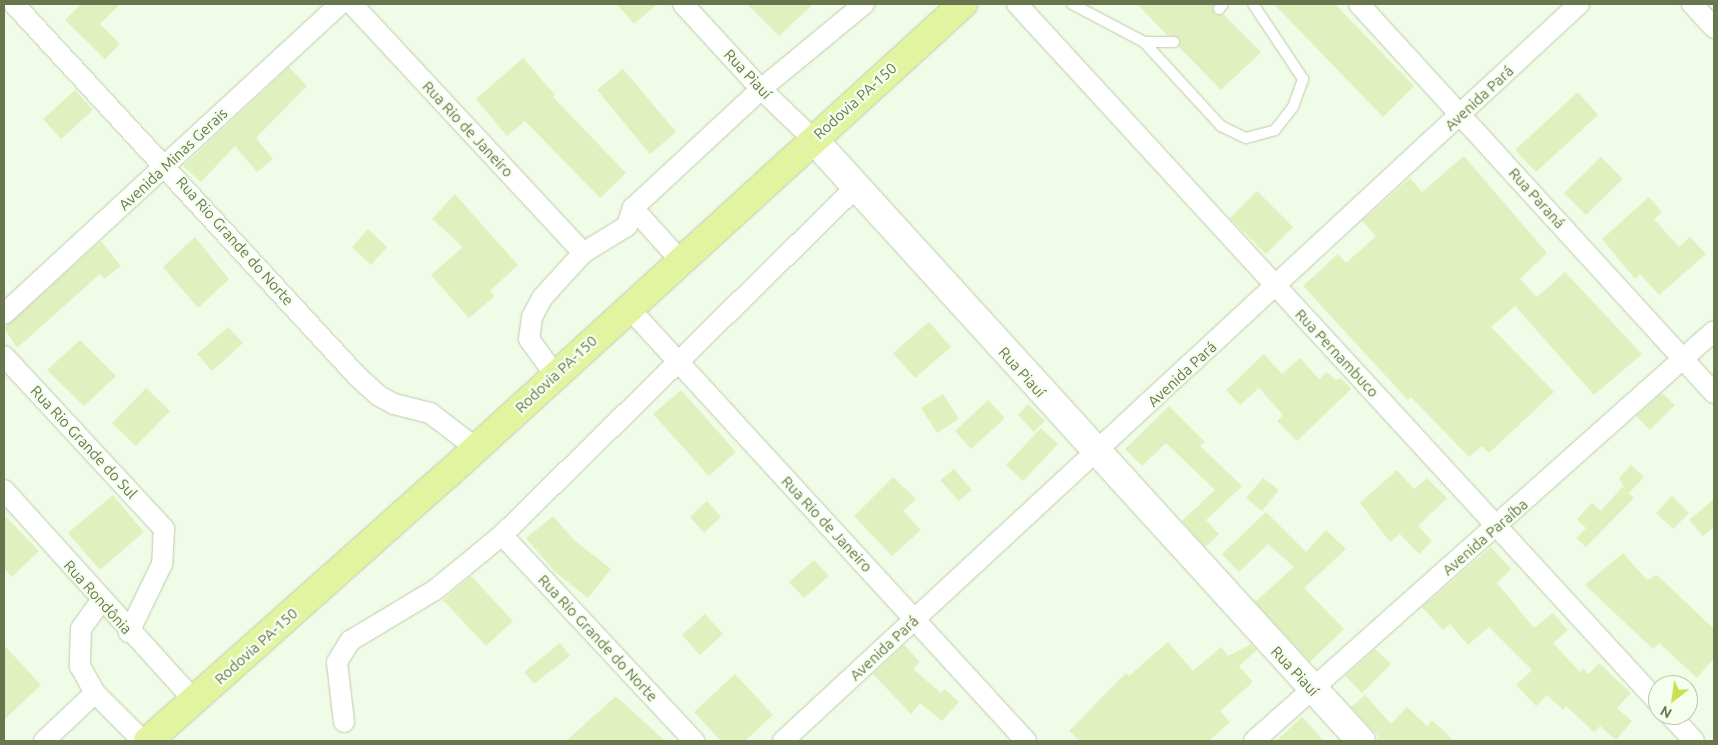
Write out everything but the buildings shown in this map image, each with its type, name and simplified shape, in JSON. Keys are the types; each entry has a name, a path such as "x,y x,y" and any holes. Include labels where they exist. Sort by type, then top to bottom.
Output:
{"highway":[{"name":"Rodovia PA-150","path":"148,741 476,448 628,307 963,4"}],"street":[{"name":"Rua Rio Grande do Norte","path":"14,4 167,165 379,396 430,413 476,448"},
{"name":"Avenida Minas Gerais","path":"4,314 340,4"},
{"name":"Rua Rio de Janeiro","path":"352,4 583,253"},
{"name":"Rua Piauí","path":"683,4 761,89 813,139 1096,453 1361,741"},
{"path":"555,375 529,339 532,318 542,298 583,253 627,226 632,208 761,89 864,4"},
{"name":"Rua Pernambuco","path":"1017,4 1648,691"},
{"name":"Rua Paraná","path":"1359,4 1714,393"},
{"name":"Avenida Pará","path":"783,741 1276,288 1579,4"},
{"path":"1692,4 1714,28"},
{"path":"344,722 337,662 350,641 435,590 502,535 856,187"},
{"path":"632,208 680,260"},
{"name":"Rua Rio de Janeiro","path":"628,307 1026,741"},
{"name":"Avenida Paraíba","path":"1254,741 1498,526 1714,331"},
{"name":"Rua Rio Grande do Sul","path":"4,356 164,529 162,564 129,632"},
{"name":"Rua Rondônia","path":"4,490 129,632 194,700"},
{"name":"Rua Rio Grande do Norte","path":"502,535 694,741"},
{"path":"101,601 80,629 78,646 80,666 94,693 143,741"},
{"path":"44,741 94,693"},
{"path":"1679,725 1694,741"}],"lane":[{"path":"1072,4 1144,42 1221,126 1246,138 1275,130 1293,107 1303,79 1253,4"},
{"path":"1144,42 1174,42"}]}
